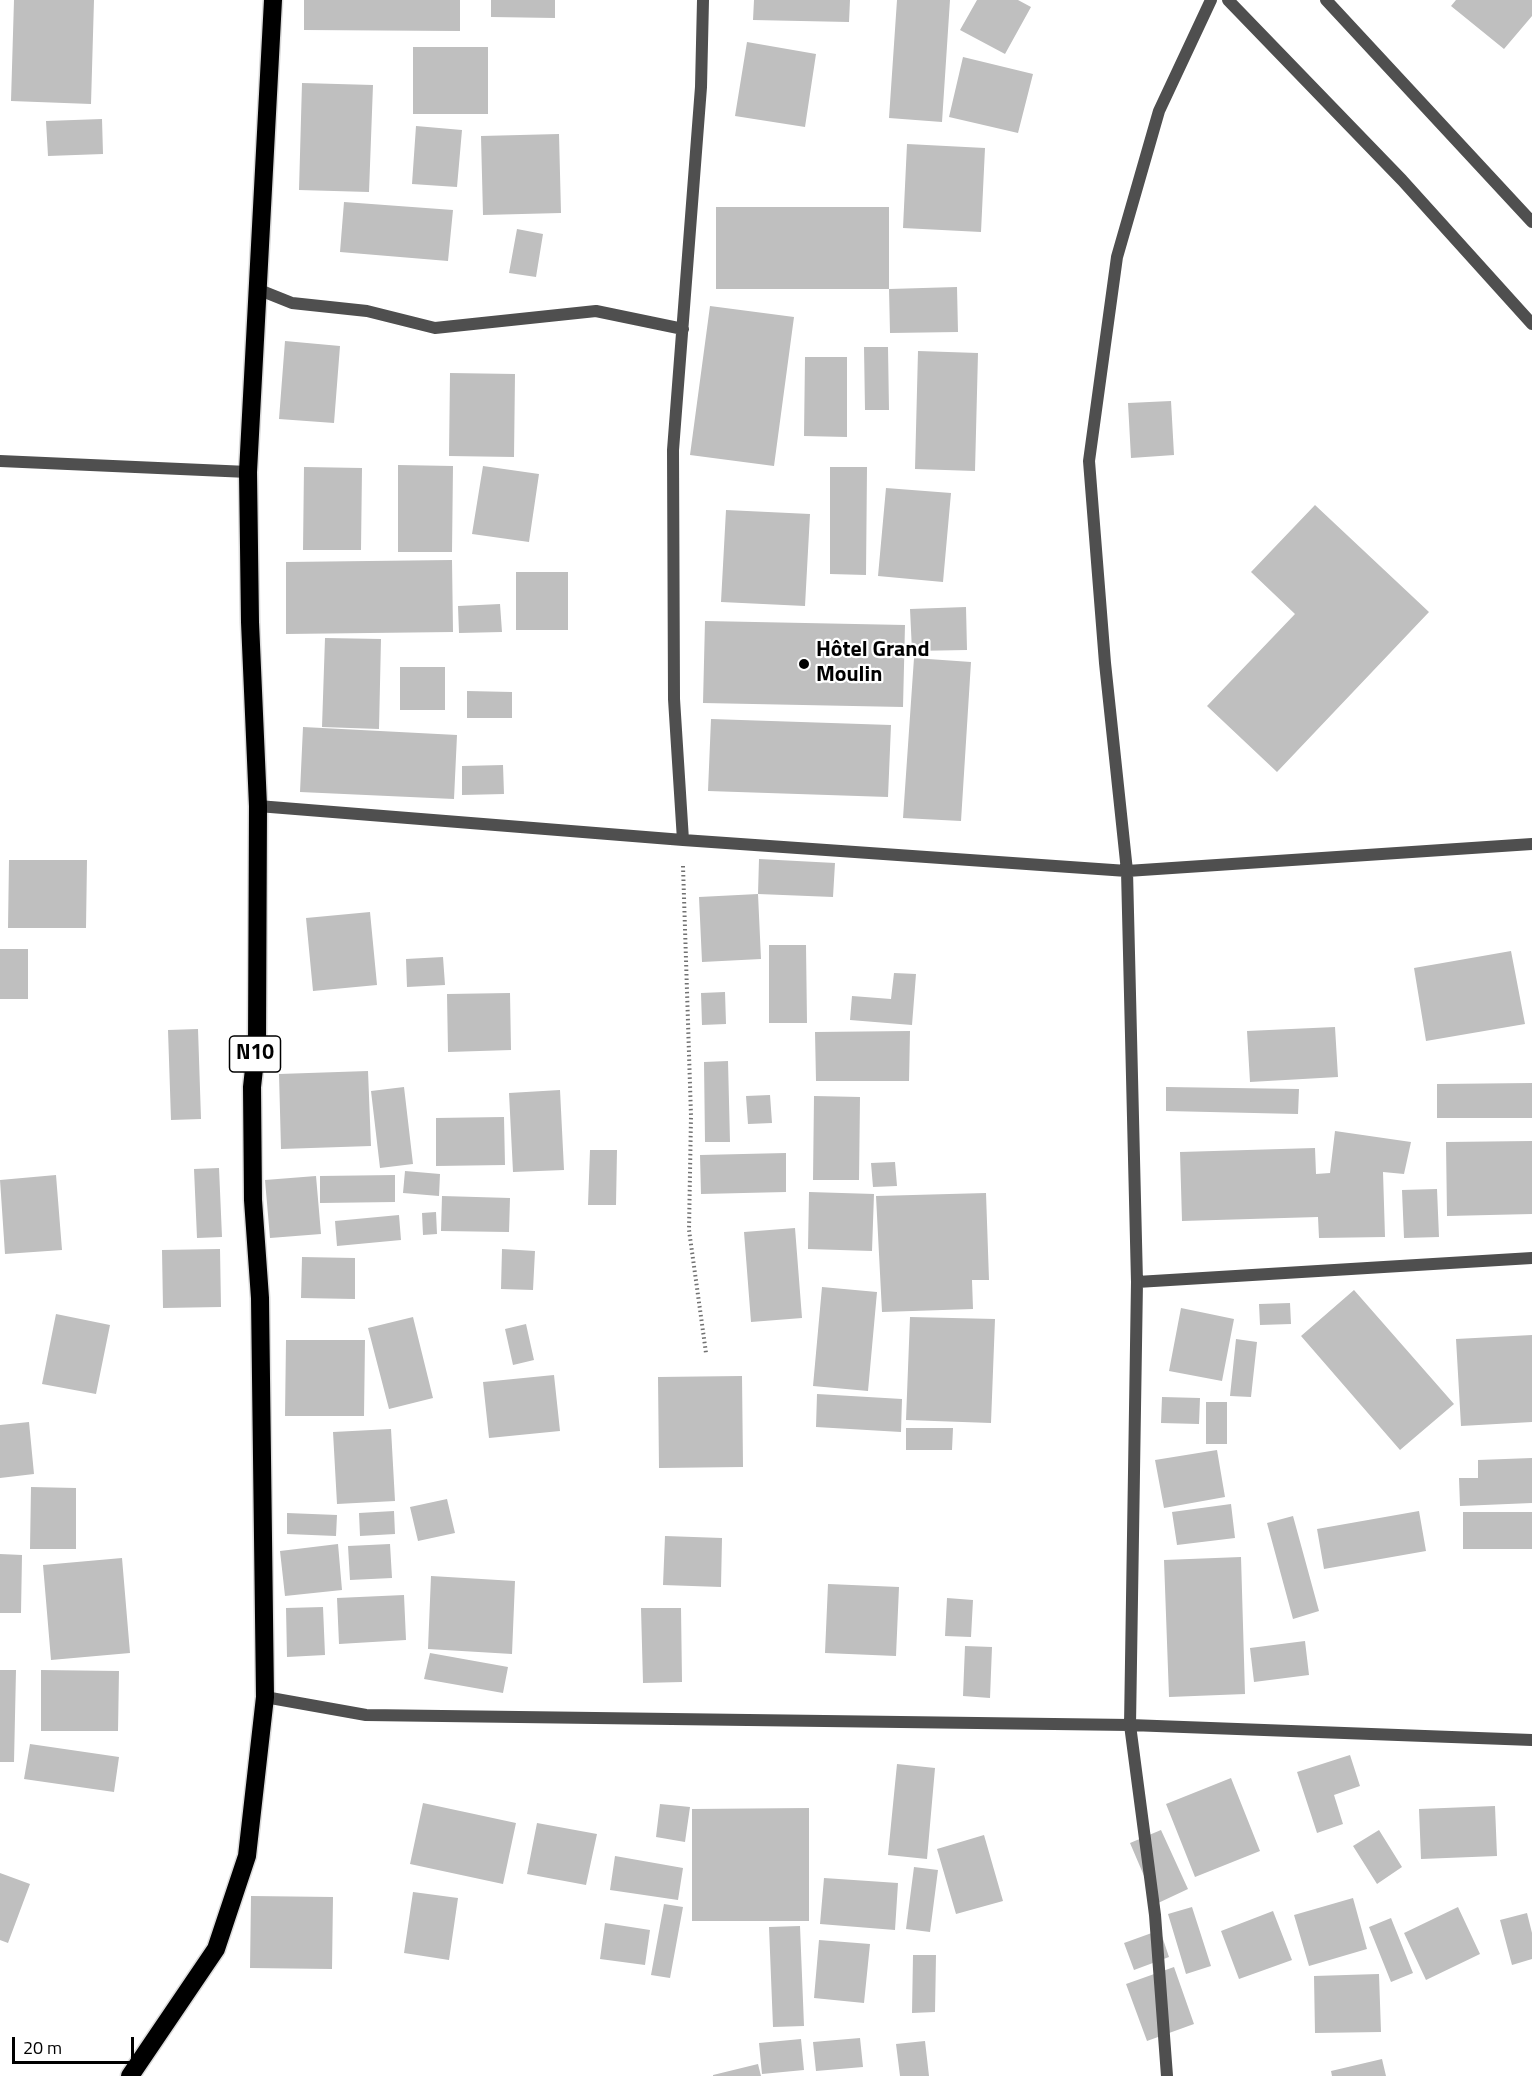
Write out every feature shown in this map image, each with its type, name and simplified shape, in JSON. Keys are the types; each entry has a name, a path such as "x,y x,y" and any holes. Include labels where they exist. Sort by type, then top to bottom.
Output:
{"highway":[{"name":"N10","path":"130,2076 216,1949 247,1856 265,1697 260,1298 253,1200 252,1087 257,1042 258,806 250,622 248,472 273,0"}],"street":[{"path":"683,840 674,699 673,450 701,87 703,0"},
{"path":"1167,2076 1155,1915 1130,1725 1137,1282 1127,871 1105,663 1089,460 1117,257 1159,111 1211,0"},
{"path":"1228,0 1402,180 1532,324"},
{"path":"1330,1 1532,222"},
{"path":"257,289 292,303 367,311 435,327 596,311 683,329"},
{"path":"0,461 248,472"},
{"path":"258,806 683,840 1127,871 1532,844"},
{"path":"1137,1282 1532,1258"},
{"path":"265,1697 366,1715 1130,1725 1532,1740"}],"path":[{"path":"683,840 691,1116 689,1230 706,1353"}],"building":[{"path":"14,0 94,0 91,104 11,101"},
{"path":"304,0 460,0 460,31 304,30"},
{"path":"491,0 555,0 555,18 491,17"},
{"path":"754,0 850,0 849,22 753,20"},
{"path":"897,0 950,0 942,122 889,118"},
{"path":"977,0 1018,0 1031,7 1005,54 960,30"},
{"path":"1456,0 1532,0 1532,16 1504,49 1451,6"},
{"path":"747,42 816,54 805,127 735,116"},
{"path":"413,47 488,47 488,114 413,114"},
{"path":"963,57 1033,74 1018,133 949,117"},
{"path":"302,83 373,85 369,192 299,190"},
{"path":"102,119 103,154 48,156 46,121"},
{"path":"416,126 462,130 457,187 412,184"},
{"path":"559,134 561,213 483,215 481,136"},
{"path":"907,144 985,148 981,232 903,228"},
{"path":"344,202 453,210 448,261 340,252"},
{"path":"716,207 889,207 889,289 716,289"},
{"path":"517,229 543,234 536,277 509,273"},
{"path":"957,287 958,332 890,333 889,289"},
{"path":"710,306 794,317 774,466 690,455"},
{"path":"285,341 340,346 334,423 279,419"},
{"path":"864,347 888,347 889,410 865,410"},
{"path":"918,351 978,353 975,471 915,469"},
{"path":"805,357 847,357 847,437 804,436"},
{"path":"450,373 515,374 514,457 449,456"},
{"path":"1171,401 1174,455 1131,458 1128,403"},
{"path":"398,465 453,466 452,552 398,552"},
{"path":"483,466 539,474 529,542 472,534"},
{"path":"304,467 362,468 361,550 303,550"},
{"path":"830,467 867,467 866,575 830,574"},
{"path":"886,488 951,493 943,582 878,576"},
{"path":"1315,505 1429,612 1277,772 1207,706 1295,614 1251,572"},
{"path":"726,510 810,514 805,606 721,602"},
{"path":"452,560 453,632 286,634 286,562"},
{"path":"516,572 568,572 568,630 516,630"},
{"path":"500,604 502,632 459,633 458,606"},
{"path":"966,607 967,650 912,651 910,609"},
{"name":"Hôtel Grand Moulin","path":"705,621 905,625 903,707 703,703"},
{"path":"325,638 381,639 379,729 322,727"},
{"path":"914,658 971,662 961,821 903,818"},
{"path":"400,667 445,667 445,710 400,710"},
{"path":"467,691 512,692 512,718 467,718"},
{"path":"711,719 891,725 888,797 708,791"},
{"path":"303,727 457,735 454,799 300,792"},
{"path":"503,765 504,794 462,795 462,766"},
{"path":"759,859 835,863 833,897 758,894"},
{"path":"9,860 87,860 86,928 8,928"},
{"path":"758,894 761,959 702,962 699,897"},
{"path":"370,912 377,985 313,991 306,918"},
{"path":"769,945 806,945 807,1023 769,1023"},
{"path":"0,949 28,949 28,999 0,999"},
{"path":"1511,951 1525,1024 1426,1041 1414,968"},
{"path":"443,957 445,985 407,987 406,959"},
{"path":"894,973 916,974 912,1025 850,1020 852,996 891,999"},
{"path":"725,992 726,1024 702,1025 701,993"},
{"path":"510,993 511,1050 448,1052 447,994"},
{"path":"1335,1027 1338,1077 1250,1082 1247,1031"},
{"path":"198,1029 201,1119 171,1120 168,1030"},
{"path":"910,1031 909,1081 816,1081 815,1032"},
{"path":"728,1061 730,1142 705,1142 704,1062"},
{"path":"368,1071 371,1146 281,1149 279,1074"},
{"path":"1532,1083 1532,1118 1437,1118 1437,1084"},
{"path":"404,1087 413,1164 380,1168 371,1091"},
{"path":"1166,1087 1299,1089 1298,1114 1166,1111"},
{"path":"560,1090 564,1170 513,1172 509,1093"},
{"path":"770,1095 772,1123 748,1124 746,1096"},
{"path":"814,1096 860,1097 859,1180 813,1180"},
{"path":"504,1117 505,1165 436,1166 436,1118"},
{"path":"1335,1131 1411,1142 1404,1174 1383,1172 1385,1237 1319,1238 1318,1217 1182,1221 1180,1152 1315,1148 1316,1174 1330,1173"},
{"path":"1532,1141 1532,1214 1447,1216 1446,1142"},
{"path":"590,1150 617,1150 616,1205 588,1205"},
{"path":"786,1153 786,1192 701,1194 700,1155"},
{"path":"895,1162 897,1186 873,1187 871,1163"},
{"path":"219,1168 222,1237 197,1238 194,1169"},
{"path":"405,1171 440,1174 439,1196 403,1193"},
{"path":"56,1175 62,1250 5,1254 0,1180"},
{"path":"395,1175 395,1202 320,1203 320,1176"},
{"path":"316,1176 321,1234 270,1238 265,1180"},
{"path":"1437,1189 1439,1237 1404,1238 1402,1190"},
{"path":"809,1192 874,1194 872,1251 808,1249"},
{"path":"986,1193 989,1280 972,1280 973,1309 882,1312 876,1196"},
{"path":"442,1196 510,1198 509,1232 441,1231"},
{"path":"436,1212 437,1234 423,1235 422,1213"},
{"path":"399,1215 401,1240 337,1246 335,1221"},
{"path":"795,1228 802,1318 751,1322 744,1232"},
{"path":"220,1249 221,1307 163,1308 162,1250"},
{"path":"502,1249 535,1251 533,1290 501,1289"},
{"path":"302,1257 355,1258 355,1299 301,1298"},
{"path":"822,1287 877,1292 868,1391 813,1386"},
{"path":"1354,1290 1454,1404 1400,1450 1301,1336"},
{"path":"1290,1303 1291,1324 1260,1325 1259,1304"},
{"path":"1181,1308 1234,1319 1222,1381 1169,1371"},
{"path":"56,1314 110,1325 96,1394 42,1384"},
{"path":"413,1317 433,1398 389,1409 368,1328"},
{"path":"910,1317 995,1319 991,1423 906,1420"},
{"path":"526,1324 534,1360 513,1365 505,1329"},
{"path":"1532,1335 1532,1422 1461,1426 1456,1339"},
{"path":"1236,1339 1257,1342 1251,1397 1230,1396"},
{"path":"286,1340 365,1340 364,1416 285,1416"},
{"path":"554,1375 560,1431 489,1438 483,1382"},
{"path":"742,1376 743,1467 659,1468 658,1377"},
{"path":"817,1394 902,1399 901,1432 816,1427"},
{"path":"1162,1397 1200,1398 1199,1424 1161,1423"},
{"path":"1206,1402 1227,1402 1227,1444 1206,1444"},
{"path":"29,1422 34,1474 0,1478 0,1425"},
{"path":"906,1428 953,1428 952,1450 906,1450"},
{"path":"391,1429 395,1501 337,1504 333,1432"},
{"path":"1217,1450 1225,1497 1164,1508 1155,1460"},
{"path":"1532,1458 1532,1503 1460,1506 1459,1478 1478,1478 1478,1460"},
{"path":"31,1487 76,1488 76,1549 30,1549"},
{"path":"447,1499 455,1533 418,1541 410,1507"},
{"path":"1231,1504 1235,1538 1177,1545 1172,1512"},
{"path":"394,1511 395,1534 360,1536 359,1513"},
{"path":"1419,1511 1426,1551 1324,1569 1317,1529"},
{"path":"1463,1512 1532,1512 1532,1549 1463,1549"},
{"path":"287,1513 337,1515 336,1536 287,1534"},
{"path":"1293,1516 1319,1611 1293,1619 1267,1523"},
{"path":"665,1536 722,1538 721,1587 663,1585"},
{"path":"338,1544 342,1590 285,1596 280,1551"},
{"path":"390,1544 392,1578 350,1580 348,1546"},
{"path":"0,1554 22,1555 21,1613 0,1613"},
{"path":"1241,1557 1245,1694 1169,1697 1164,1560"},
{"path":"122,1558 130,1653 51,1660 43,1565"},
{"path":"431,1576 515,1581 512,1654 428,1649"},
{"path":"828,1584 899,1587 896,1656 825,1653"},
{"path":"404,1595 406,1640 339,1644 337,1598"},
{"path":"947,1598 973,1600 971,1637 945,1636"},
{"path":"323,1607 325,1655 287,1657 286,1608"},
{"path":"641,1608 681,1608 682,1682 643,1683"},
{"path":"1305,1641 1309,1675 1254,1682 1250,1648"},
{"path":"965,1646 992,1647 990,1698 963,1696"},
{"path":"430,1653 508,1667 503,1693 424,1679"},
{"path":"0,1670 16,1670 14,1762 0,1762"},
{"path":"41,1670 119,1671 118,1731 41,1731"},
{"path":"30,1744 119,1757 114,1792 24,1779"},
{"path":"1350,1755 1360,1786 1334,1795 1343,1824 1317,1833 1297,1772"},
{"path":"897,1764 935,1768 927,1859 888,1855"},
{"path":"1231,1778 1260,1851 1195,1877 1166,1804"},
{"path":"423,1803 516,1823 503,1884 410,1864"},
{"path":"660,1804 690,1807 685,1842 656,1837"},
{"path":"1495,1806 1497,1856 1421,1859 1419,1809"},
{"path":"809,1808 809,1921 692,1921 692,1809"},
{"path":"537,1823 597,1834 586,1885 527,1874"},
{"path":"1161,1830 1188,1889 1156,1904 1130,1843"},
{"path":"1379,1830 1402,1867 1377,1884 1353,1846"},
{"path":"984,1835 1003,1901 956,1914 937,1849"},
{"path":"615,1856 683,1868 678,1900 610,1890"},
{"path":"914,1867 938,1870 930,1932 906,1929"},
{"path":"0,1873 30,1884 8,1943 0,1940"},
{"path":"824,1878 898,1883 895,1930 820,1924"},
{"path":"413,1892 458,1898 449,1960 404,1953"},
{"path":"251,1896 333,1897 332,1969 250,1968"},
{"path":"1353,1898 1367,1949 1309,1966 1294,1915"},
{"path":"664,1904 683,1907 670,1978 651,1975"},
{"path":"1192,1907 1211,1966 1186,1974 1168,1914"},
{"path":"1458,1907 1480,1954 1426,1980 1404,1933"},
{"path":"1273,1911 1292,1960 1239,1979 1221,1931"},
{"path":"1527,1913 1532,1933 1532,1959 1512,1965 1500,1920"},
{"path":"1391,1918 1413,1973 1391,1982 1369,1927"},
{"path":"605,1923 650,1930 645,1965 600,1959"},
{"path":"800,1926 804,2026 773,2027 769,1927"},
{"path":"1160,1930 1169,1957 1134,1970 1124,1943"},
{"path":"819,1940 870,1944 864,2003 814,1998"},
{"path":"913,1955 936,1955 935,2012 912,2013"},
{"path":"1174,1967 1194,2024 1147,2041 1126,1984"},
{"path":"1379,1974 1381,2032 1315,2033 1314,1976"},
{"path":"860,2038 863,2067 816,2071 813,2042"},
{"path":"801,2039 804,2070 762,2074 759,2043"},
{"path":"925,2041 929,2076 900,2076 896,2044"},
{"path":"1382,2059 1386,2076 1332,2076 1331,2071"},
{"path":"758,2064 761,2076 713,2076 713,2075"}],"place":[{"name":"Hôtel Grand Moulin","path":"804,664"}]}
